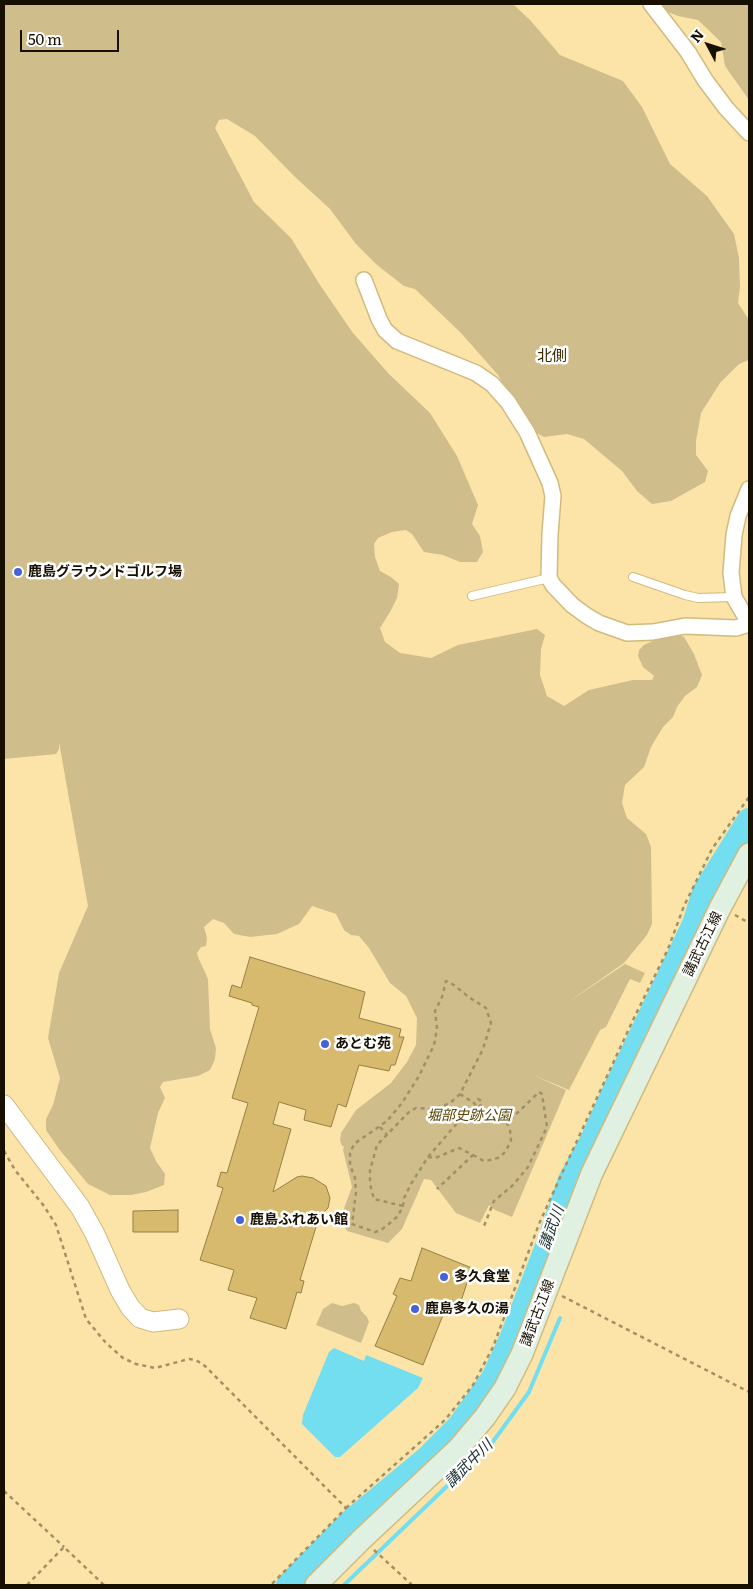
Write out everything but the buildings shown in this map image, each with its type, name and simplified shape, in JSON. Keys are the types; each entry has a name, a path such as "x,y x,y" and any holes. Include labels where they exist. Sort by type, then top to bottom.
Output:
{"main road":[{"name":"講武古江線","path":"316,1585 458,1449 485,1417 505,1388 522,1354 592,1173 720,908 749,854"}],"street":[{"path":"651,4 688,52 726,108 749,133"},
{"path":"364,280 379,319 385,330 397,341 476,373 492,384 508,402 527,432 550,483 553,496 549,578 559,592 587,616 599,623 627,632 653,632 685,626 736,628 749,623 734,597 731,573 734,535 738,516 749,489"},
{"path":"4,1105 80,1207 130,1307 140,1318 153,1322 178,1319"}],"lane":[{"path":"633,576 698,598 734,597"},
{"path":"472,596 549,578"}],"path":[{"path":"271,1585 346,1508 445,1420 473,1385 493,1347 540,1224 563,1171 668,949 684,906 712,849 749,797"},
{"path":"402,1206 374,1199 370,1184 370,1170 376,1145 410,1111 416,1108 431,1109 443,1106 450,1103 460,1094 484,1048 491,1023 486,1008 446,981 442,998 435,1011 437,1028 434,1045 419,1076 402,1104 387,1121 354,1144 350,1152 350,1166 355,1178 356,1192 352,1224 375,1232 381,1230 398,1216 411,1184 428,1157 465,1114 475,1110 482,1104 481,1101 476,1099 474,1103"},
{"path":"428,1157 435,1158 459,1148 484,1161 495,1159 505,1152 511,1141 507,1123 539,1092 542,1094 547,1127 528,1167 513,1185 494,1201 484,1226"},
{"path":"460,1094 477,1107"},
{"path":"380,1127 387,1135"},
{"path":"4,1151 15,1170 44,1206 56,1225 86,1319 106,1344 123,1358 136,1364 155,1368 190,1359 196,1360 205,1366 346,1508"},
{"path":"437,1189 473,1155"},
{"path":"547,1288 749,1392"},
{"path":"4,1491 104,1585"},
{"path":"362,1539 412,1585"},
{"path":"27,1585 64,1547"}],"green space":[{"name":"堀部史跡公園","path":"4,4 513,4 531,21 560,55 623,81 642,107 670,164 707,196 734,234 739,258 740,287 738,303 749,320 749,360 739,364 720,383 701,413 696,441 696,455 708,471 705,482 671,501 652,504 637,491 622,471 584,439 567,434 544,437 526,427 498,375 461,333 415,289 404,286 377,265 356,244 330,209 255,136 227,119 219,120 215,128 254,202 291,238 353,333 389,374 430,413 457,456 478,505 472,524 480,536 483,552 477,562 460,562 443,555 424,552 412,534 406,530 392,532 378,538 374,544 375,557 380,571 399,584 397,598 380,628 385,642 400,653 431,658 458,645 537,629 545,635 541,649 540,675 547,696 564,706 589,690 633,680 652,680 654,676 643,667 638,656 639,650 644,645 665,635 676,634 684,637 694,654 702,675 697,687 685,696 673,717 663,727 651,747 644,767 625,785 622,803 627,818 646,834 651,847 652,924 647,935 624,963 567,1003 625,964 645,973 640,983 630,979 606,1027 600,1030 569,1090 531,1074 566,1090 512,1217 495,1210 489,1205 480,1223 456,1213 431,1180 424,1179 402,1229 388,1243 347,1231 340,1219 352,1187 343,1150 344,1146 342,1146 340,1140 341,1133 356,1110 391,1083 407,1062 416,1045 417,1018 406,996 390,983 369,948 359,936 351,935 344,930 336,914 312,906 299,924 277,934 250,937 234,934 224,923 213,919 204,927 207,938 206,946 201,947 197,953 208,979 210,1029 216,1048 215,1059 210,1070 198,1076 163,1082 160,1087 165,1098 158,1113 150,1148 165,1174 164,1185 131,1195 110,1195 88,1184 46,1130 46,1119 53,1105 60,1078 48,1038 59,973 88,906 59,742 59,749 56,754 4,759"},
{"path":"658,4 749,4 749,100 725,66 721,42 698,20 678,16 663,10"},
{"path":"332,1303 342,1306 354,1303 359,1305 369,1322 361,1343 316,1325 323,1309"}],"water":[{"path":"334,1348 364,1361 366,1355 423,1378 418,1388 340,1457 335,1457 302,1424 303,1415 329,1352"}],"waterway":[{"name":"講武川","path":"288,1585 350,1522 427,1458 459,1426 493,1378 511,1339 549,1241 570,1180 592,1140 694,924 704,892 749,820"},
{"name":"講武中川","path":"344,1585 492,1443 529,1392 560,1318"}],"place":[{"name":"鹿島グラウンドゴルフ場","path":"18,572"},
{"name":"あとむ苑","path":"325,1044"},
{"name":"鹿島ふれあい館","path":"240,1220"},
{"name":"多久食堂","path":"444,1277"},
{"name":"鹿島多久の湯","path":"415,1309"}],"district":[{"name":"北側","path":"552,357"}]}
